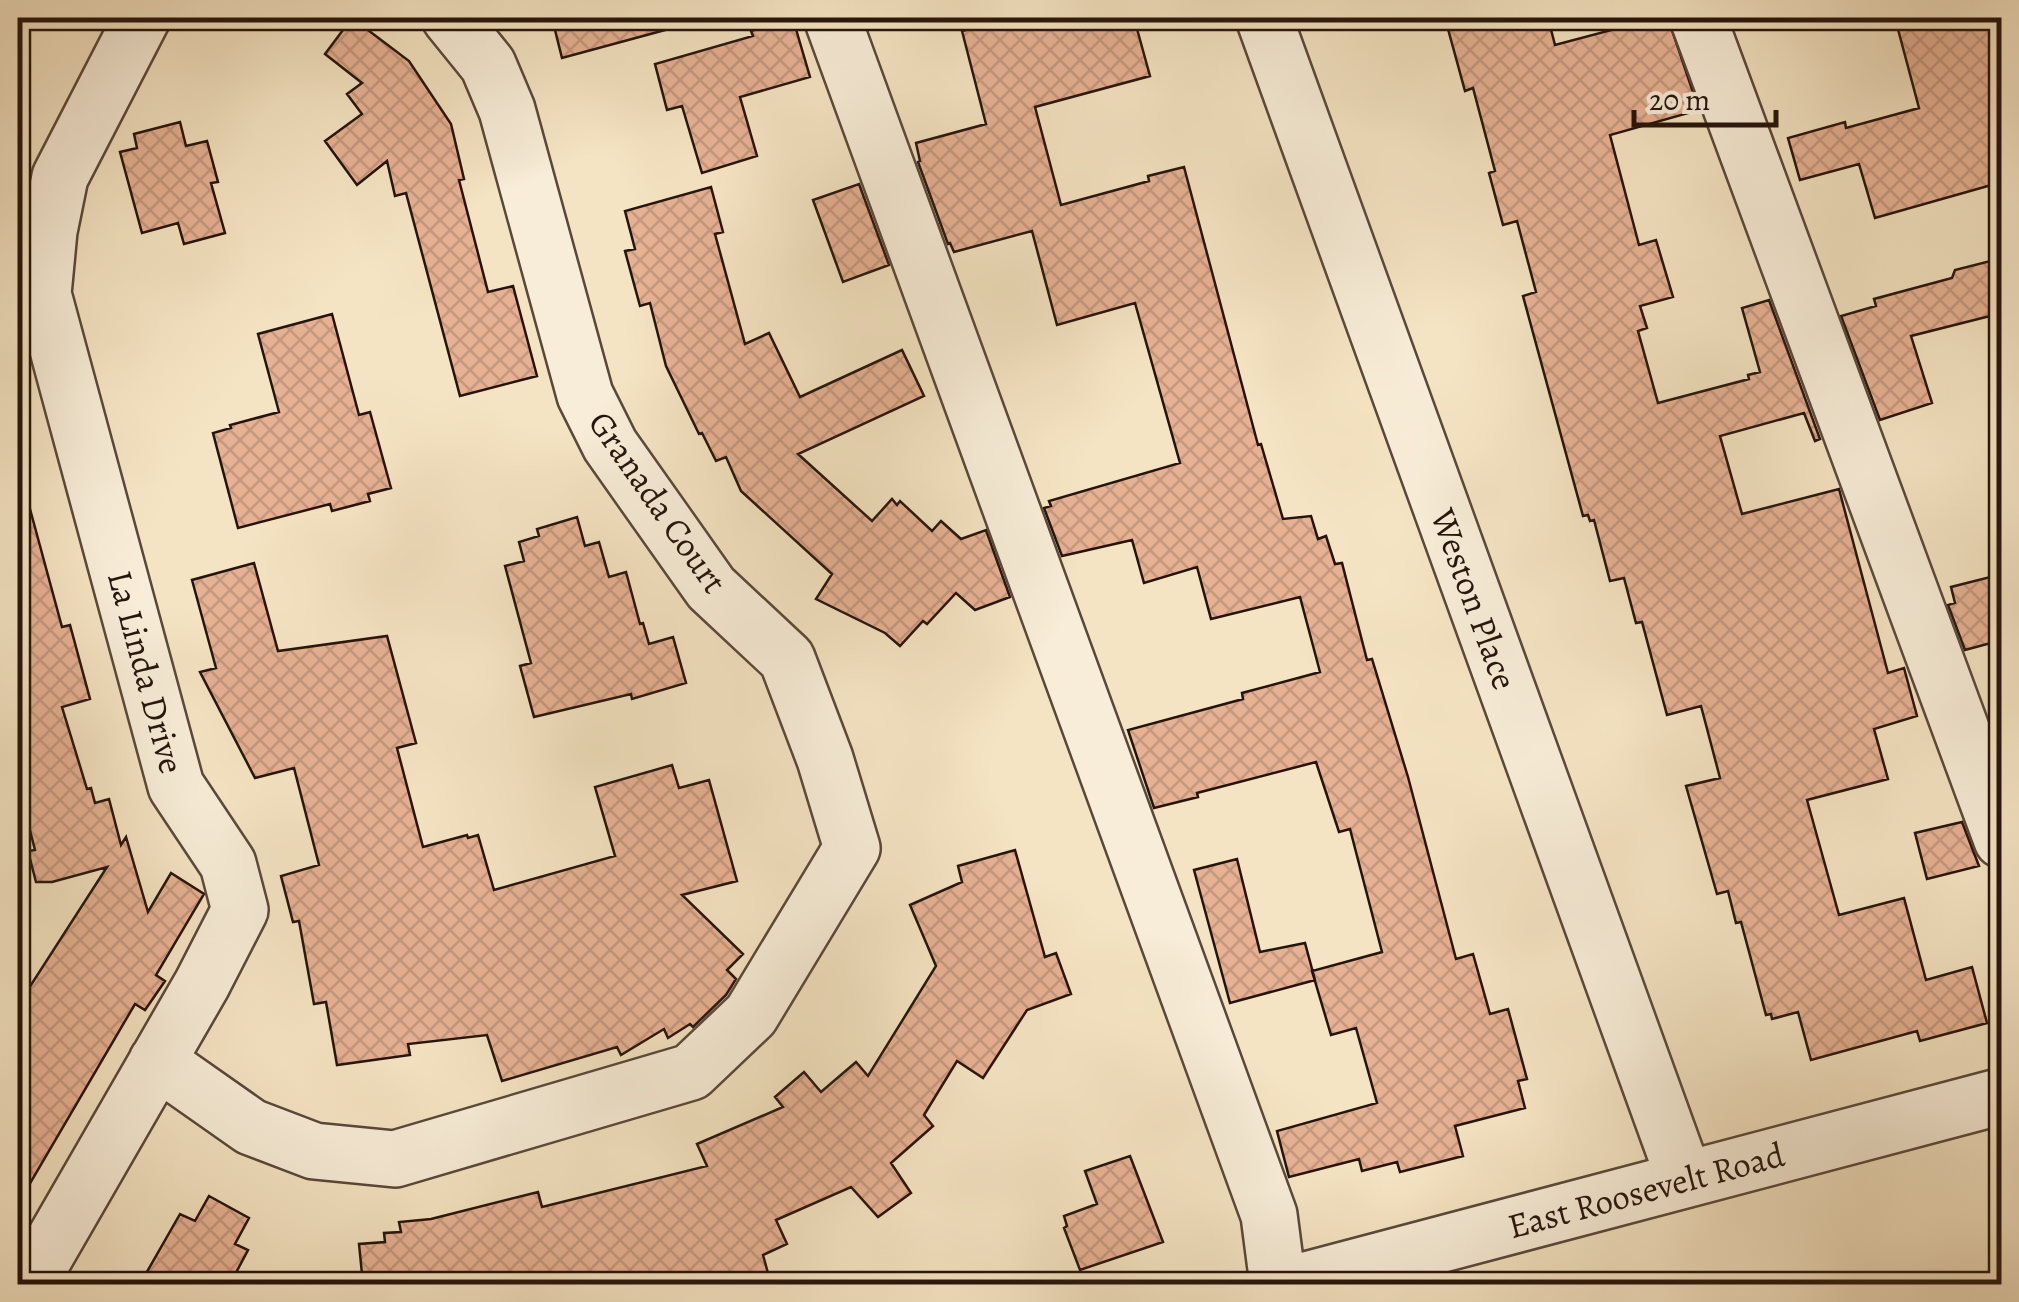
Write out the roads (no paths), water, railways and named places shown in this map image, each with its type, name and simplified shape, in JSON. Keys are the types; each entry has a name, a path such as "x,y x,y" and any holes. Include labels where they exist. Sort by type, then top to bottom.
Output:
{"street":[{"name":"La Linda Drive","path":"29,1284 240,910 228,864 176,786 43,294 49,231 60,177 142,18"},
{"name":"Granada Court","path":"158,1061 251,1126 314,1152 394,1159 690,1072 752,1016 852,848 825,758 787,659 712,588 610,445 593,412 585,395 507,110 488,65 450,18"},
{"path":"832,18 1269,1215 1278,1284"},
{"name":"Weston Place","path":"1264,18 1684,1180"},
{"path":"1698,18 2002,840"},
{"name":"East Roosevelt Road","path":"1291,1284 2002,1096"}]}
